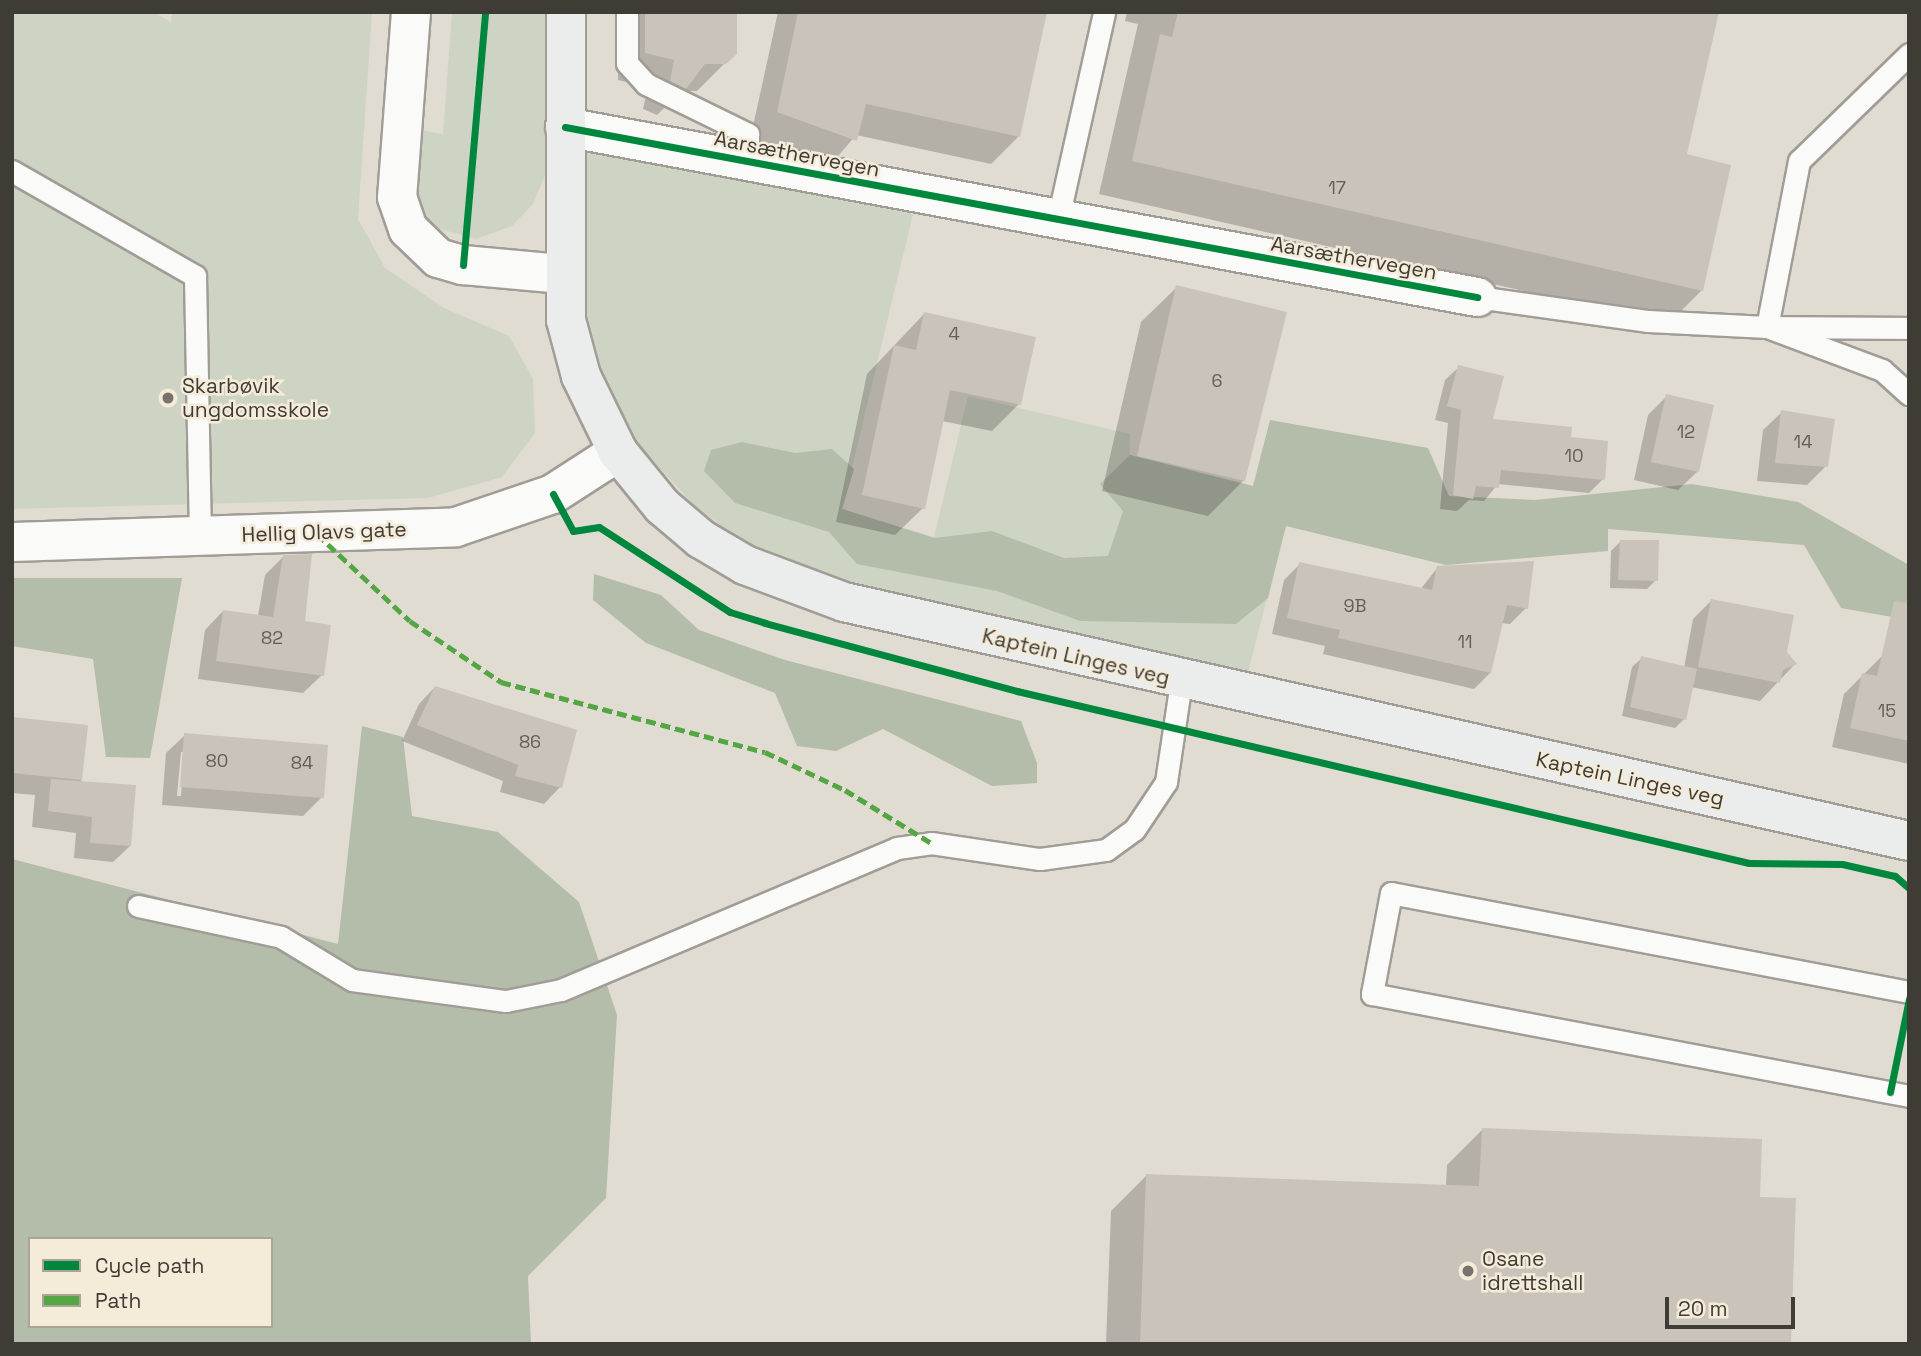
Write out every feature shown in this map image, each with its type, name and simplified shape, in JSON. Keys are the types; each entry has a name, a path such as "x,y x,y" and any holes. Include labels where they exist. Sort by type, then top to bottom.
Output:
{"main road":[{"name":"Kaptein Linges veg","path":"566,12 561,274 581,376 618,452 662,506 701,539 799,588 1181,682 1909,841"}],"street":[{"path":"411,12 397,197 408,229 438,258 463,265 561,274"},
{"name":"Aarsæthervegen","path":"565,127 1057,223 1477,297"},
{"name":"Hellig Olavs gate","path":"12,542 456,527 553,494 618,452"}],"lane":[{"path":"627,12 627,63 646,84 748,134 748,163"},
{"path":"1057,223 1104,12"},
{"path":"1909,54 1799,161 1767,327 1909,328"},
{"path":"12,171 195,276 200,534"},
{"name":"Aarsæthervegen","path":"1477,297 1648,321 1767,327 1882,370 1909,394"},
{"path":"138,906 281,937 352,980 494,1001 561,990 897,848 931,843 1040,859 1106,850 1134,831 1166,782 1181,682"},
{"path":"1909,992 1391,893 1372,994 1909,1096"}],"green space":[{"path":"12,12 153,12 171,22 172,12 372,12 358,219 385,268 444,308 509,336 533,379 535,433 502,477 428,498 12,509"},
{"path":"452,12 549,12 546,173 533,204 512,226 476,239 426,225 411,196 418,130 443,134"},
{"path":"585,151 913,214 842,509 934,537 968,396 1130,434 1130,455 1253,486 1286,526 1247,676 816,578 752,550 692,503 636,442 602,373 579,281"},
{"path":"1270,420 1428,448 1449,496 1535,500 1692,484 1798,502 1909,565 1909,620 1841,608 1804,545 1608,529 1608,551 1446,565 1286,526 1268,598 1236,624 1080,621 997,591 857,564 829,532 735,503 704,471 711,450 742,442 795,453 832,449 854,469 842,509 934,538 992,531 1064,558 1108,556 1123,511 1100,484 1130,455 1253,486"},
{"path":"594,574 661,595 699,630 785,660 1021,721 1037,763 1037,783 992,786 883,729 836,751 797,746 775,693 646,643 593,600"},
{"path":"12,578 182,578 150,758 106,757 93,659 12,646"},
{"path":"362,726 403,737 412,816 498,832 579,902 617,1015 606,1198 528,1276 531,1344 12,1344 12,859 338,944"}],"building":[{"path":"645,12 737,12 737,54 726,64 705,64 686,89 670,81 674,60 645,53"},
{"path":"798,12 1047,12 1020,137 866,104 857,141 777,112"},
{"path":"1178,12 1719,12 1687,154 1731,165 1703,291 1132,161 1160,34 1172,37"},
{"path":"1176,285 1287,312 1245,481 1137,456"},
{"path":"924,312 1036,337 1021,405 950,390 925,509 862,495 894,345 916,350"},
{"path":"1458,365 1504,376 1493,419 1572,427 1571,437 1608,441 1605,480 1501,470 1499,488 1476,486 1473,499 1453,495 1461,410 1447,406"},
{"path":"1666,394 1714,405 1699,472 1651,462"},
{"path":"1781,410 1835,419 1828,467 1775,463"},
{"path":"1620,540 1659,540 1658,581 1618,580"},
{"path":"312,554 305,621 331,625 324,676 216,661 223,610 273,617 283,555"},
{"path":"1534,561 1528,609 1507,605 1491,673 1338,638 1340,630 1287,618 1299,562 1432,590 1437,566"},
{"path":"1711,599 1794,615 1787,652 1797,664 1783,670 1780,683 1698,667"},
{"path":"1894,601 1909,603 1909,741 1850,728 1862,673 1877,676"},
{"path":"1641,656 1697,669 1686,720 1630,707"},
{"path":"435,686 577,730 562,788 515,776 518,765 417,725"},
{"path":"12,717 88,725 82,780 12,773"},
{"path":"184,733 328,745 324,798 180,787"},
{"path":"51,779 136,785 131,846 90,843 92,817 48,811"},
{"name":"Osane idrettshall","path":"1482,1128 1762,1139 1760,1197 1796,1198 1791,1344 1140,1344 1146,1174 1479,1186"}],"marked path":[{"path":"317,534 410,621 501,682 765,752 845,790 931,843"}],"cycle path":[{"path":"463,265 485,12"},
{"path":"565,127 1477,297"},
{"path":"553,494 573,531 599,527 730,612 765,623 1017,691 1749,863 1842,864 1895,876 1909,888"},
{"path":"1890,1092 1909,999"}],"place":[{"name":"Skarbøvik ungdomsskole","path":"168,398"},
{"name":"Osane idrettshall","path":"1468,1271"}]}
